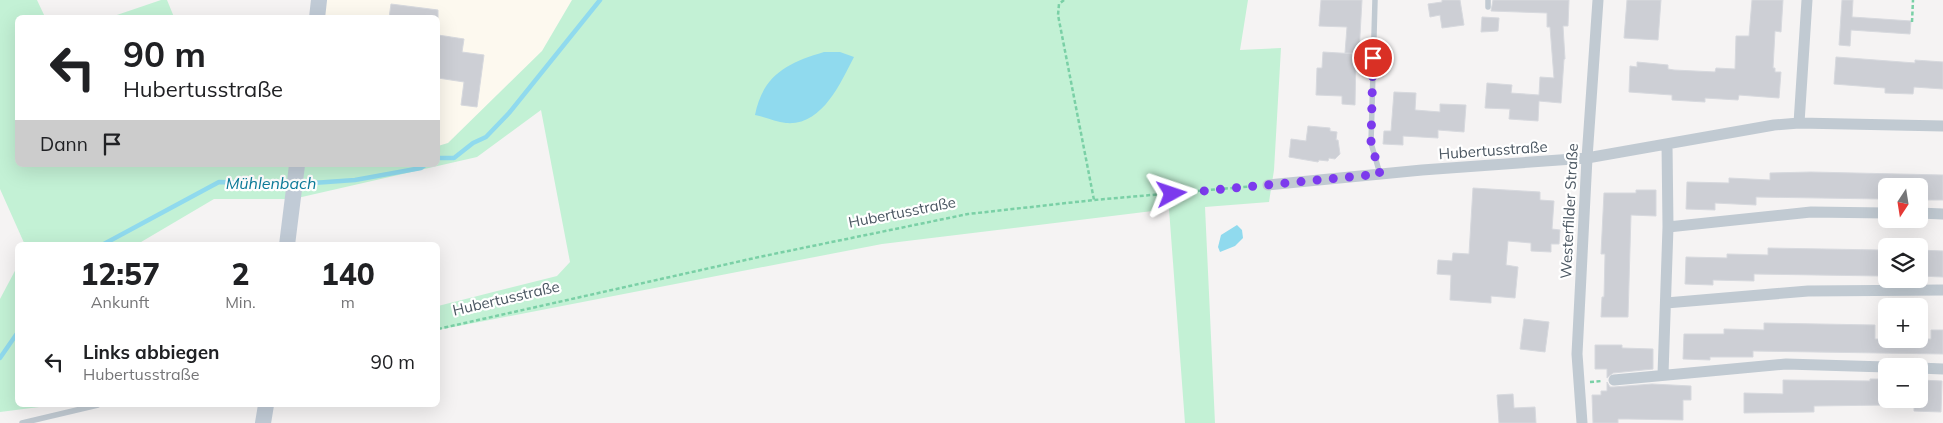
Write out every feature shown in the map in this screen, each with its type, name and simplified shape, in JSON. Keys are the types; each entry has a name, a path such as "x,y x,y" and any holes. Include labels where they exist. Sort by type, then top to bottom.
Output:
{"street":[{"path":"316,15 319,0"},
{"name":"Westerfilder Straße","path":"1582,423 1577,354 1587,158 1598,0"},
{"path":"1799,123 1807,0"},
{"name":"Hubertusstraße","path":"1268,185 1380,174 1587,158 1774,125 1799,123 1943,126"},
{"path":"1663,374 1668,227 1667,144"},
{"path":"287,242 297,167"},
{"path":"1668,227 1811,212 1878,213"},
{"path":"1928,214 1943,214"},
{"path":"1666,303 1808,291 1943,290"},
{"path":"1614,380 1786,364 1878,367"},
{"path":"1928,368 1943,369"},
{"path":"263,423 266,407"}],"lane":[{"path":"1375,0 1371,143 1380,174"},
{"path":"1488,0 1488,7"},
{"path":"22,423 90,407"}],"path":[{"path":"1064,0 1059,4 1058,15 1094,200"},
{"path":"1912,22 1913,0"},
{"name":"Hubertusstraße","path":"440,328 759,257 968,214 1094,200 1268,185"},
{"path":"1579,383 1614,380"}],"shaded area":[{"path":"319,0 572,0 542,51 448,143 440,145 440,15 317,15"}],"green space":[{"path":"0,0 37,0 44,15 15,15 15,167 433,167 293,199 214,199 141,242 24,242 0,189"},
{"path":"161,0 167,0 173,15 117,15"},
{"path":"572,0 1248,0 1240,50 1281,48 1274,170 1269,202 1205,207 1215,423 1185,423 1169,209 882,244 440,330 440,305 557,276 570,262 541,110 477,157 440,165 440,145 448,143 542,51"},
{"path":"15,271 15,407 39,407 0,412 0,299"}],"water":[{"path":"824,52 840,52 854,57 836,91 820,111 810,118 799,122 786,123 755,115 764,90 771,80 788,66"},
{"path":"1237,225 1242,230 1243,238 1235,246 1220,252 1218,247 1221,235"}],"building":[{"path":"1321,0 1362,0 1359,53 1345,53 1347,27 1319,26"},
{"path":"1442,0 1460,0 1464,25 1442,28 1440,15 1430,17 1428,4 1442,2"},
{"path":"1493,0 1569,0 1568,26 1563,26 1565,59 1561,103 1539,101 1538,121 1509,119 1510,109 1485,108 1487,83 1512,85 1511,93 1539,95 1540,77 1554,78 1547,13 1491,11"},
{"path":"1627,0 1661,0 1658,40 1624,38"},
{"path":"1752,0 1783,0 1781,32 1775,31 1773,68 1775,68 1775,72 1781,72 1779,98 1739,95 1738,100 1705,98 1705,102 1672,100 1672,95 1629,92 1630,66 1637,67 1637,62 1668,65 1668,69 1674,70 1715,72 1716,68 1735,69 1736,36 1749,36"},
{"path":"1842,0 1853,0 1852,17 1911,21 1910,34 1851,30 1850,46 1839,45"},
{"path":"391,4 438,10 438,15 389,15"},
{"path":"1482,17 1499,18 1498,31 1481,32"},
{"path":"440,35 464,39 462,52 484,55 477,107 461,105 464,82 440,78"},
{"path":"1323,52 1356,54 1355,105 1342,104 1342,96 1316,95 1317,68 1322,68"},
{"path":"1836,57 1915,63 1915,60 1943,62 1943,89 1914,87 1913,94 1885,93 1885,88 1834,84"},
{"path":"1394,92 1416,93 1415,110 1440,112 1440,104 1466,105 1464,132 1438,130 1438,138 1403,136 1403,145 1383,144 1384,131 1391,131"},
{"path":"1308,126 1330,128 1330,131 1337,132 1336,140 1338,140 1340,154 1335,159 1329,158 1328,161 1319,160 1318,162 1289,157 1291,139 1306,141"},
{"path":"1770,173 1943,175 1943,200 1928,200 1928,178 1878,178 1878,199 1756,197 1756,205 1715,203 1715,210 1686,209 1687,182 1729,183 1729,178 1770,180"},
{"path":"1473,188 1540,192 1540,200 1554,201 1552,229 1560,230 1559,244 1551,244 1551,252 1531,251 1531,243 1508,241 1506,265 1518,267 1515,298 1491,296 1491,303 1450,300 1451,275 1437,274 1438,260 1452,261 1453,253 1469,254"},
{"path":"1636,190 1656,190 1656,216 1631,215 1628,317 1601,317 1602,297 1604,297 1605,254 1601,254 1604,193 1636,193"},
{"path":"1768,248 1878,250 1878,276 1754,274 1754,281 1713,280 1713,285 1685,284 1686,257 1727,258 1727,254 1768,255"},
{"path":"1928,250 1943,251 1943,277 1928,276"},
{"path":"1524,319 1549,322 1545,352 1520,349"},
{"path":"1764,323 1875,325 1875,339 1878,339 1878,348 1928,348 1931,330 1943,330 1943,354 1753,351 1753,357 1710,357 1710,360 1683,359 1684,334 1724,334 1724,329 1764,330"},
{"path":"1595,345 1622,345 1622,348 1653,349 1653,369 1613,373 1607,378 1607,369 1595,369"},
{"path":"1870,379 1878,379 1878,405 1814,406 1814,412 1744,413 1744,393 1783,394 1783,380 1870,381"},
{"path":"1928,380 1942,381 1941,412 1914,411 1914,408 1928,408"},
{"path":"1607,382 1610,387 1652,384 1691,386 1691,400 1683,400 1683,420 1618,419 1618,423 1593,423 1592,395 1601,395 1601,391 1607,391"},
{"path":"1513,394 1514,408 1535,407 1536,423 1499,423 1497,395"}],"waterway":[{"name":"Mühlenbach","path":"440,158 454,158 473,143 486,137 509,113 600,0"},
{"name":"Mühlenbach","path":"299,184 355,180 422,167"},
{"name":"Mühlenbach","path":"108,242 219,182 291,184"},
{"name":"Mühlenbach","path":"0,358 15,336"}],"route":[{"path":"1172,194 1380,174 1371,143 1373,58"}]}
